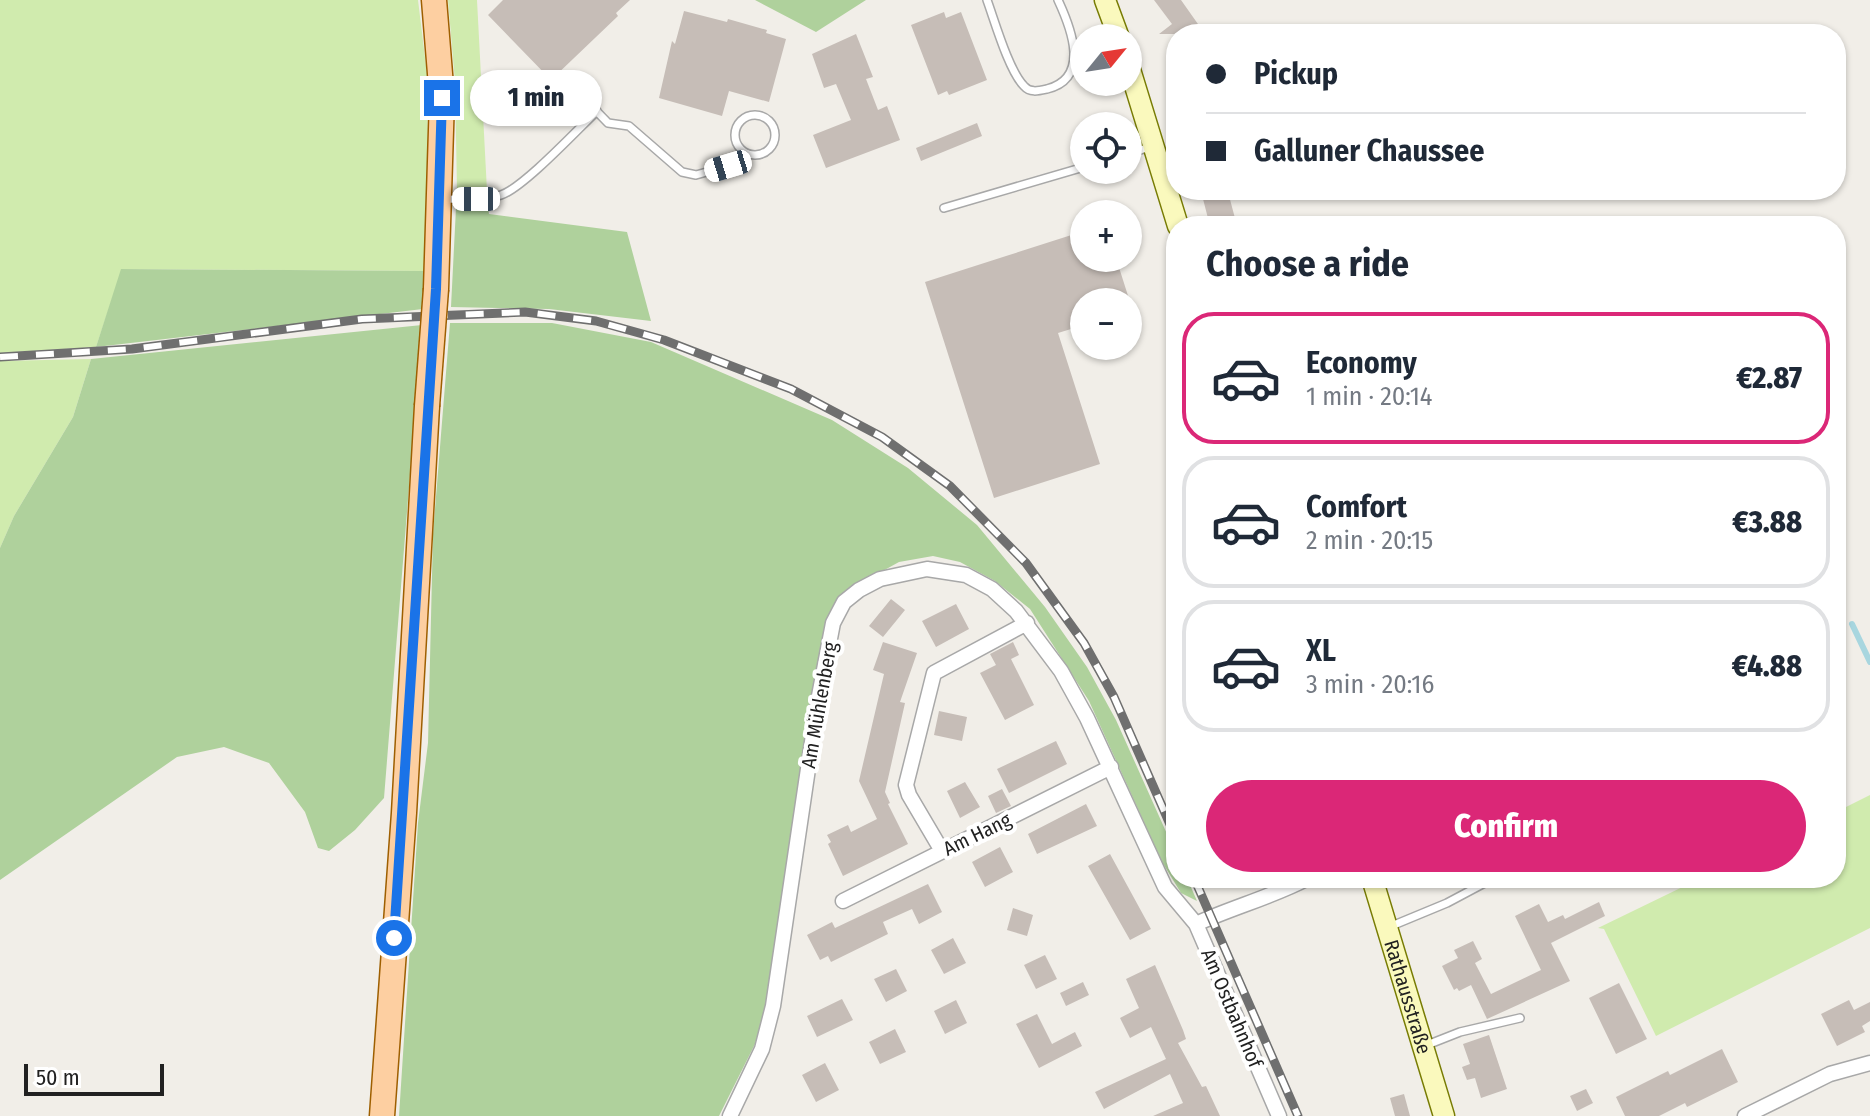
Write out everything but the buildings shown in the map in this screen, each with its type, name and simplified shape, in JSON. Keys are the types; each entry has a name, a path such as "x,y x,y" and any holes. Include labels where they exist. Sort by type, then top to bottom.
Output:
{"main road":[{"path":"382,1116 436,289 442,98 434,0"},
{"path":"1105,0 1114,24"},
{"path":"1139,96 1166,184"},
{"name":"Rathausstraße","path":"1375,888 1444,1116"}],"street":[{"name":"Am Mühlenberg","path":"730,1116 762,1049 773,1006 825,655 833,623 844,602 880,579 927,569 979,580 1027,623 1061,671 1111,767 1165,887 1196,924"},
{"path":"942,851 906,785 934,673 1027,623"},
{"name":"Am Hang","path":"843,901 1111,767"},
{"name":"Am Ostbahnhof","path":"1279,1116 1196,924 1289,888"},
{"path":"1745,1116 1830,1074 1870,1063"}],"lane":[{"path":"987,0 1016,76 1031,91 1055,87 1070,72 1075,47 1058,0"},
{"path":"575,89 608,123 629,126 682,172 696,175 728,166 748,154 761,155 774,142 772,123 761,116 747,116 737,125 735,139 748,154"},
{"path":"440,199 504,195 534,172 597,111"},
{"path":"1142,150 1155,146"},
{"path":"944,208 1070,171"},
{"path":"1387,928 1475,888"},
{"path":"1422,1046 1460,1032 1520,1018"}],"green space":[{"path":"0,0 418,0 427,74 429,217 426,271 122,269 96,347 0,353"},
{"path":"448,0 477,0 487,191 457,190 455,82"},
{"path":"755,0 866,0 816,32"},
{"path":"488,207 489,214 627,232 651,321 549,309 451,307 456,208"},
{"path":"121,269 426,271 423,309 96,347"},
{"path":"450,323 552,323 651,342 832,420 908,468 977,525 1045,607 1087,667 1116,720 1166,832 1166,869 1089,701 1030,609 995,581 960,562 933,556 899,562 841,594 828,626 818,663 766,1008 755,1044 719,1116 399,1116 418,823 428,743 433,534"},
{"path":"422,325 384,798 355,830 329,851 318,848 305,812 269,763 224,747 177,757 0,880 0,548 14,516 73,417 91,359"},
{"path":"91,359 73,417 14,516 0,548 0,361"},
{"path":"1870,795 1870,928 1656,1036 1604,929 1598,928 1680,888 1846,888 1846,807"},
{"path":"1178,888 1191,888 1197,901 1181,893"}],"waterway":[{"path":"1852,624 1870,662"}],"railway":[{"path":"0,357 132,349 362,319 525,312 596,321 664,340 791,389 882,437 950,486 1026,563 1084,643 1114,697 1166,815"},
{"path":"1198,888 1298,1116"}],"route":[{"path":"394,938 436,289 442,98"}]}
